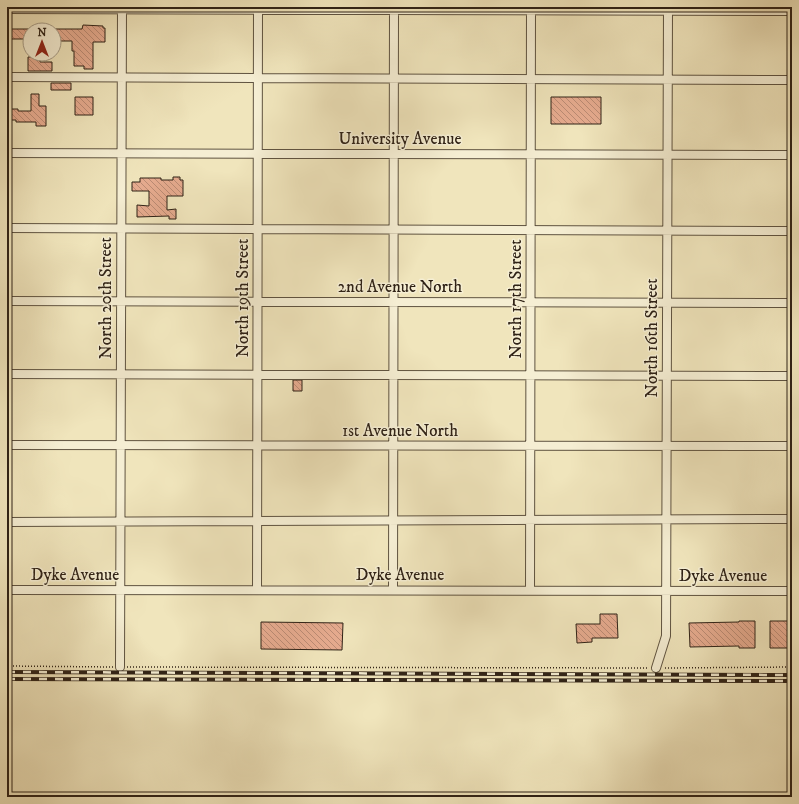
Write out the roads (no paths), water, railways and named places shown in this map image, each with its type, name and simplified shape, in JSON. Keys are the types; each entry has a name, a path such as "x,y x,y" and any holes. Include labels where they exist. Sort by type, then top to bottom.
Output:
{"street":[{"name":"North 20th Street","path":"120,667 122,8"},
{"path":"7,9 668,8 792,11"},
{"name":"North 16th Street","path":"656,668 666,636 668,8"},
{"name":"North 19th Street","path":"257,590 258,9"},
{"path":"393,590 395,230 394,9"},
{"name":"North 17th Street","path":"530,590 531,9"},
{"path":"7,77 792,80"},
{"name":"University Avenue","path":"7,154 792,155"},
{"path":"7,228 792,231"},
{"name":"2nd Avenue North","path":"7,301 792,302"},
{"path":"7,374 792,376"},
{"name":"1st Avenue North","path":"7,445 792,446"},
{"path":"7,522 792,519"},
{"name":"Dyke Avenue","path":"7,590 792,591"}],"railway":[{"path":"7,672 792,675"},
{"path":"7,679 792,681"}]}
